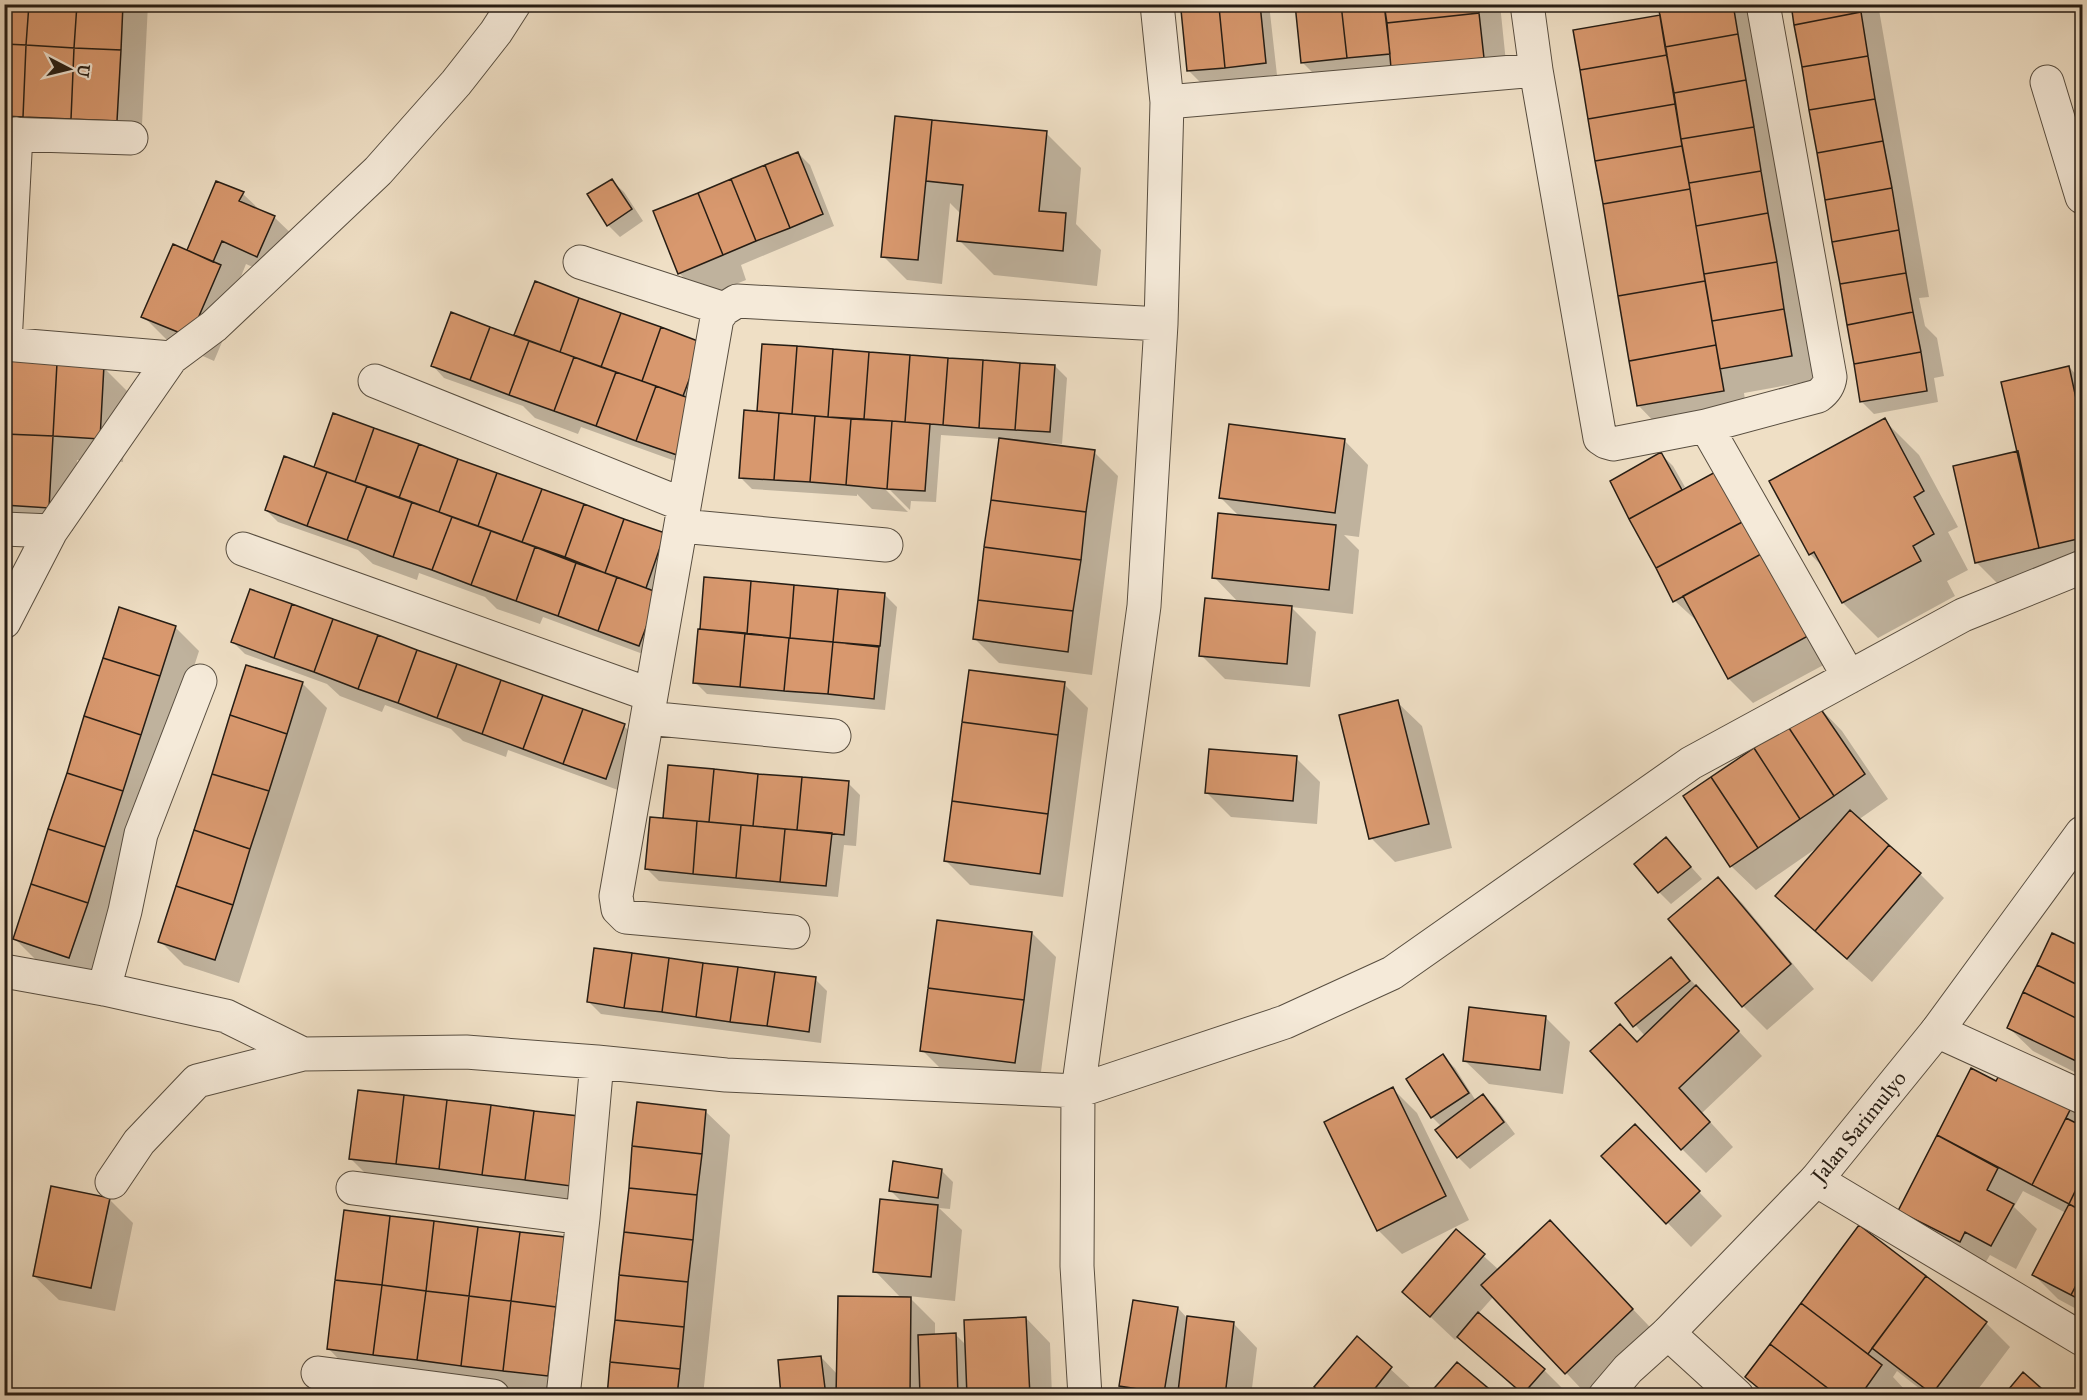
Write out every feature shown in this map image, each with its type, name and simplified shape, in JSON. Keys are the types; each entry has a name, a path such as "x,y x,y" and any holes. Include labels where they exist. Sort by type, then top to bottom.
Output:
{"street":[{"path":"4,622 51,531 171,358 214,326 378,171 456,83 496,32 513,4"},
{"path":"1086,1395 1077,1266 1078,1091 1144,606 1161,324 1167,102 1157,4"},
{"path":"1527,4 1536,70 1600,438 1613,444 1706,426 1818,396 1827,388 1830,376 1763,4"},
{"path":"1167,102 1536,70"},
{"path":"2047,82 2082,197"},
{"path":"131,138 10,134 5,344 171,358"},
{"path":"580,262 724,309"},
{"path":"793,932 626,917 618,909 616,896 717,318 724,309 736,301 1161,324"},
{"path":"375,381 683,516 886,545"},
{"path":"1706,426 1849,677"},
{"path":"4,529 51,531"},
{"path":"243,549 649,706 834,736"},
{"path":"112,1182 139,1142 197,1081 303,1054 466,1052 726,1075 1078,1091 1286,1022 1392,973 1691,763 1963,615 2082,567"},
{"path":"104,989 125,911 141,834 200,681"},
{"name":"Jalan Sarimulyo","path":"1605,1395 1628,1369 1668,1334 1816,1180 1937,1030 2082,833"},
{"path":"4,972 104,989 226,1016 303,1054"},
{"path":"1937,1030 2082,1097"},
{"path":"563,1395 583,1218 597,1062"},
{"path":"1816,1180 2082,1339"},
{"path":"353,1188 583,1218"},
{"path":"1668,1334 1737,1395"},
{"path":"318,1373 493,1395"}],"building":[{"path":"4,4 29,4 26,45 4,44"},
{"path":"29,4 77,4 74,48 26,45"},
{"path":"77,4 123,4 121,50 74,48"},
{"path":"1180,4 1239,4 1181,10"},
{"path":"1260,4 1266,63 1225,68 1219,7"},
{"path":"1295,4 1341,4 1347,58 1301,63"},
{"path":"1341,4 1384,4 1390,54 1347,58"},
{"path":"1384,4 1478,4 1479,13 1387,23"},
{"path":"1658,4 1733,4 1738,34 1665,47"},
{"path":"1791,4 1859,4 1861,12 1794,25"},
{"path":"1219,7 1225,68 1187,71 1181,10"},
{"path":"1861,12 1868,56 1802,67 1794,25"},
{"path":"1479,13 1484,58 1391,68 1387,23"},
{"path":"1660,15 1667,55 1580,70 1573,30"},
{"path":"1738,34 1746,80 1674,93 1665,47"},
{"path":"4,44 26,45 23,117 4,116"},
{"path":"26,45 74,48 71,119 23,117"},
{"path":"74,48 121,50 117,121 71,119"},
{"path":"1667,55 1675,104 1588,119 1580,70"},
{"path":"1868,56 1875,99 1809,110 1802,67"},
{"path":"1746,80 1754,127 1681,139 1674,93"},
{"path":"1875,99 1883,141 1817,153 1809,110"},
{"path":"1675,104 1682,146 1595,161 1588,119"},
{"path":"895,116 932,120 918,260 881,257"},
{"path":"932,120 1047,131 1039,211 1066,213 1063,251 957,241 963,185 926,181"},
{"path":"1754,127 1761,171 1689,183 1681,139"},
{"path":"1883,141 1892,188 1825,200 1817,153"},
{"path":"1682,146 1690,189 1603,204 1595,161"},
{"path":"798,152 823,214 790,228 765,165"},
{"path":"765,165 790,228 756,241 731,179"},
{"path":"1761,171 1768,213 1696,226 1689,183"},
{"path":"612,179 632,209 607,226 587,194"},
{"path":"731,179 756,241 723,255 698,193"},
{"path":"216,181 244,192 239,201 275,216 257,257 222,241 213,262 187,250"},
{"path":"1892,188 1899,230 1832,242 1825,200"},
{"path":"1690,189 1705,281 1618,296 1603,204"},
{"path":"698,193 723,255 678,274 653,211"},
{"path":"1768,213 1777,262 1704,274 1696,226"},
{"path":"1899,230 1906,273 1840,284 1832,242"},
{"path":"173,244 221,265 190,337 141,317"},
{"path":"1777,262 1784,309 1712,321 1704,274"},
{"path":"1906,273 1913,312 1847,325 1840,284"},
{"path":"535,281 579,298 560,352 514,335"},
{"path":"1705,281 1716,345 1629,361 1618,296"},
{"path":"579,298 621,313 601,367 560,352"},
{"path":"1784,309 1792,356 1720,369 1712,321"},
{"path":"451,312 490,327 470,380 431,366"},
{"path":"1913,312 1921,352 1854,364 1847,325"},
{"path":"621,313 661,327 642,381 601,367"},
{"path":"490,327 529,341 509,395 470,380"},
{"path":"661,327 703,343 683,396 642,381"},
{"path":"529,341 574,357 554,411 509,395"},
{"path":"762,344 797,346 792,414 757,411"},
{"path":"1716,345 1724,391 1637,406 1629,361"},
{"path":"797,346 833,349 828,417 792,414"},
{"path":"833,349 869,352 864,419 828,417"},
{"path":"869,352 910,355 905,422 864,419"},
{"path":"1921,352 1927,391 1860,402 1854,364"},
{"path":"910,355 948,358 943,425 905,422"},
{"path":"574,357 616,372 596,426 554,411"},
{"path":"948,358 983,360 979,428 943,425"},
{"path":"983,360 1020,363 1015,430 979,428"},
{"path":"4,361 9,361 5,434 4,434"},
{"path":"9,361 57,363 53,436 5,434"},
{"path":"57,363 104,365 100,439 53,436"},
{"path":"1020,363 1055,365 1050,432 1015,430"},
{"path":"2069,366 2082,426 2082,538 2039,548 2001,382"},
{"path":"616,372 656,386 636,441 596,426"},
{"path":"656,386 697,401 677,455 636,441"},
{"path":"744,410 779,413 774,480 739,478"},
{"path":"333,413 374,428 355,482 314,467"},
{"path":"779,413 815,416 810,482 774,480"},
{"path":"815,416 851,419 846,485 810,482"},
{"path":"1885,418 1924,491 1914,497 1934,534 1913,546 1921,561 1842,603 1814,552 1809,555 1769,481"},
{"path":"851,419 892,421 887,489 846,485"},
{"path":"892,421 930,424 925,491 887,489"},
{"path":"1229,424 1345,439 1335,513 1219,498"},
{"path":"374,428 419,444 399,498 355,482"},
{"path":"5,434 53,436 49,508 4,505"},
{"path":"999,438 1095,450 1086,512 991,500"},
{"path":"419,444 458,459 439,512 399,498"},
{"path":"2018,451 2039,548 1975,563 1953,466"},
{"path":"1661,452 1682,490 1629,519 1610,481"},
{"path":"284,456 327,472 307,526 265,510"},
{"path":"458,459 497,473 478,526 439,512"},
{"path":"1719,470 1746,520 1656,568 1629,519"},
{"path":"327,472 367,486 347,540 307,526"},
{"path":"497,473 542,489 522,542 478,526"},
{"path":"367,486 412,502 393,557 347,540"},
{"path":"542,489 584,504 565,557 522,542"},
{"path":"991,500 1086,512 1081,560 984,547"},
{"path":"412,502 452,517 432,570 393,557"},
{"path":"584,504 624,519 605,573 565,557"},
{"path":"1218,513 1336,525 1329,590 1212,578"},
{"path":"452,517 491,531 471,585 432,570"},
{"path":"624,519 665,533 646,588 605,573"},
{"path":"1746,520 1763,553 1673,602 1656,568"},
{"path":"491,531 535,547 516,601 471,585"},
{"path":"535,547 576,563 558,616 516,601"},
{"path":"984,547 1081,560 1073,611 978,600"},
{"path":"1763,553 1808,636 1728,679 1683,596"},
{"path":"576,563 617,577 598,631 558,616"},
{"path":"617,577 659,593 639,646 598,631"},
{"path":"704,577 751,581 747,634 700,629"},
{"path":"751,581 794,585 790,638 747,634"},
{"path":"794,585 838,589 833,642 790,638"},
{"path":"250,589 292,604 274,658 231,642"},
{"path":"838,589 885,593 880,646 833,642"},
{"path":"1205,598 1292,606 1287,664 1199,656"},
{"path":"978,600 1073,611 1068,652 973,639"},
{"path":"292,604 333,619 314,672 274,658"},
{"path":"119,607 176,626 160,676 103,658"},
{"path":"333,619 378,635 358,689 314,672"},
{"path":"698,629 745,633 740,687 693,683"},
{"path":"745,633 789,638 784,691 740,687"},
{"path":"378,635 417,650 398,703 358,689"},
{"path":"789,638 833,642 828,694 784,691"},
{"path":"833,642 879,647 874,699 828,694"},
{"path":"417,650 457,664 437,718 398,703"},
{"path":"103,658 160,676 141,735 84,716"},
{"path":"457,664 501,680 482,734 437,718"},
{"path":"246,665 303,682 287,734 230,715"},
{"path":"969,670 1065,682 1058,735 962,722"},
{"path":"501,680 543,695 523,749 482,734"},
{"path":"543,695 583,709 563,764 523,749"},
{"path":"1398,700 1429,824 1369,839 1339,715"},
{"path":"1818,705 1865,774 1834,796 1787,725"},
{"path":"583,709 625,724 606,779 563,764"},
{"path":"230,715 287,734 269,791 212,774"},
{"path":"84,716 141,735 123,791 67,773"},
{"path":"962,722 1058,735 1048,814 952,801"},
{"path":"1787,725 1834,796 1800,819 1754,748"},
{"path":"1754,748 1800,819 1758,848 1711,777"},
{"path":"1209,749 1297,756 1293,801 1205,793"},
{"path":"668,765 714,769 709,822 663,818"},
{"path":"714,769 758,774 753,826 709,822"},
{"path":"67,773 123,791 105,847 48,829"},
{"path":"212,774 269,791 250,849 194,830"},
{"path":"758,774 802,777 797,830 753,826"},
{"path":"802,777 849,781 844,835 797,830"},
{"path":"1711,777 1758,848 1730,867 1683,796"},
{"path":"952,801 1048,814 1040,874 944,861"},
{"path":"1850,810 1889,845 1815,931 1775,896"},
{"path":"650,817 697,821 693,874 645,869"},
{"path":"697,821 741,825 736,878 693,874"},
{"path":"741,825 785,829 780,882 736,878"},
{"path":"48,829 105,847 88,903 31,884"},
{"path":"785,829 832,833 826,886 780,882"},
{"path":"194,830 250,849 233,905 176,886"},
{"path":"1666,837 1691,867 1658,893 1634,864"},
{"path":"1889,845 1921,873 1847,959 1815,931"},
{"path":"1718,877 1791,964 1742,1007 1668,919"},
{"path":"31,884 88,903 69,958 13,939"},
{"path":"176,886 233,905 215,960 158,942"},
{"path":"937,920 1032,932 1024,1000 928,988"},
{"path":"2052,933 2082,947 2082,987 2037,965"},
{"path":"594,948 632,953 624,1008 587,1002"},
{"path":"632,953 669,958 662,1012 624,1008"},
{"path":"1671,957 1690,981 1633,1027 1615,1003"},
{"path":"669,958 703,963 696,1017 662,1012"},
{"path":"703,963 738,967 730,1022 696,1017"},
{"path":"2037,965 2082,987 2082,1021 2023,992"},
{"path":"738,967 775,972 767,1026 730,1022"},
{"path":"775,972 816,977 809,1032 767,1026"},
{"path":"1696,985 1739,1031 1679,1088 1710,1122 1681,1150 1590,1051 1620,1024 1637,1042"},
{"path":"928,988 1024,1000 1015,1063 920,1051"},
{"path":"2023,992 2082,1021 2082,1048 2076,1061 2007,1028"},
{"path":"1469,1007 1546,1016 1540,1070 1463,1061"},
{"path":"2082,1048 2082,1064 2076,1061"},
{"path":"1443,1054 1469,1093 1431,1118 1406,1079"},
{"path":"1971,1068 1996,1081 2002,1070 2072,1106 2032,1185 1937,1135"},
{"path":"1393,1087 1446,1196 1377,1231 1324,1122"},
{"path":"358,1090 404,1095 396,1164 349,1159"},
{"path":"1483,1094 1504,1122 1457,1158 1435,1130"},
{"path":"404,1095 447,1100 439,1169 396,1164"},
{"path":"447,1100 491,1105 482,1175 439,1169"},
{"path":"637,1102 706,1110 702,1154 632,1146"},
{"path":"491,1105 534,1111 525,1180 482,1175"},
{"path":"534,1111 579,1116 571,1186 525,1180"},
{"path":"2066,1118 2082,1126 2082,1177 2069,1204 2032,1185"},
{"path":"1635,1124 1700,1191 1666,1224 1601,1156"},
{"path":"1937,1135 1998,1168 1987,1190 2014,1204 1991,1246 1965,1232 1960,1242 1898,1211"},
{"path":"632,1146 702,1154 697,1195 629,1188"},
{"path":"893,1161 942,1169 938,1198 889,1191"},
{"path":"2082,1177 2082,1211 2069,1204"},
{"path":"51,1186 110,1198 91,1288 33,1276"},
{"path":"629,1188 697,1195 693,1240 624,1232"},
{"path":"880,1199 938,1205 931,1277 873,1272"},
{"path":"2069,1204 2082,1211 2082,1274 2071,1295 2032,1275"},
{"path":"344,1210 390,1216 382,1285 335,1280"},
{"path":"390,1216 434,1221 426,1291 382,1285"},
{"path":"1550,1220 1633,1309 1565,1374 1481,1285"},
{"path":"434,1221 478,1227 469,1296 426,1291"},
{"path":"1859,1225 1926,1276 1868,1354 1801,1303"},
{"path":"478,1227 520,1232 511,1301 469,1296"},
{"path":"1456,1229 1485,1254 1430,1317 1402,1292"},
{"path":"520,1232 565,1237 556,1307 511,1301"},
{"path":"624,1232 693,1240 688,1282 619,1275"},
{"path":"2082,1274 2082,1301 2071,1295"},
{"path":"619,1275 688,1282 684,1327 615,1320"},
{"path":"1926,1276 1987,1322 1932,1394 1872,1348"},
{"path":"335,1280 382,1285 373,1355 327,1349"},
{"path":"382,1285 426,1291 417,1360 373,1355"},
{"path":"426,1291 469,1296 461,1366 417,1360"},
{"path":"469,1296 511,1301 503,1371 461,1366"},
{"path":"838,1296 911,1297 910,1396 836,1396"},
{"path":"1133,1300 1178,1307 1164,1393 1119,1386"},
{"path":"511,1301 556,1307 548,1376 503,1371"},
{"path":"1801,1303 1882,1365 1860,1396 1838,1396 1770,1344"},
{"path":"1478,1312 1545,1369 1523,1394 1457,1337"},
{"path":"1187,1316 1234,1322 1225,1396 1178,1392"},
{"path":"1026,1317 1030,1396 967,1396 964,1320"},
{"path":"615,1320 684,1327 680,1369 610,1362"},
{"path":"956,1333 958,1396 920,1396 918,1335"},
{"path":"1357,1336 1392,1367 1369,1396 1325,1396 1314,1387"},
{"path":"1770,1344 1838,1396 1768,1396 1745,1377"},
{"path":"821,1356 826,1396 781,1396 778,1360"},
{"path":"610,1362 680,1369 677,1396 607,1396"},
{"path":"1457,1362 1494,1393 1492,1396 1429,1394"},
{"path":"2023,1372 2050,1396 2003,1396"}]}
